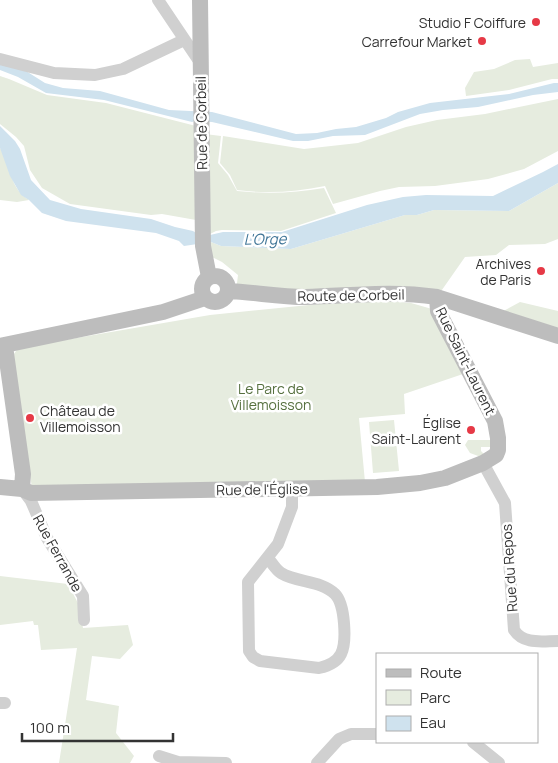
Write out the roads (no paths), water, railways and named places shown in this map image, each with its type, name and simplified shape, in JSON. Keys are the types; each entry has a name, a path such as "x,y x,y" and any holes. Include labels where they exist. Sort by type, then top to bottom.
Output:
{"main road":[{"name":"Rue de Corbeil","path":"200,0 203,239 209,277"},
{"path":"216,276 223,279 227,284 228,291 225,298 219,302 211,302 204,298 201,287 209,277 216,276"},
{"name":"Route de Corbeil","path":"228,291 270,296 306,297 395,293 437,297 558,336"},
{"name":"Rue Saint-Laurent","path":"437,297 438,311 495,421 498,438 490,459"},
{"path":"22,489 23,474 3,346 163,312 204,298"},
{"name":"Rue de l'Église","path":"0,487 22,489 31,493 377,487 420,483 445,478 490,459"}],"street":[{"path":"158,0 200,64"},
{"path":"0,59 54,74 95,76 123,69 184,40"},
{"name":"Rue du Repos","path":"490,459 505,503 514,630 527,640 558,641"},
{"path":"268,558 278,572 332,591 340,601 344,645 340,655 328,666 319,668 260,661 253,657 249,651 248,582 278,544 292,507 292,488"},
{"name":"Rue Ferrande","path":"22,489 31,501 47,538 83,596 84,620"},
{"path":"317,763 340,740 351,734 376,734"},
{"path":"475,743 499,763"},
{"path":"159,756 178,762 226,763"}],"water":[{"path":"0,62 26,71 45,83 63,88 100,91 169,110 212,112 296,134 356,127 430,103 509,94 554,83 558,83 558,92 533,95 478,107 420,114 365,135 333,136 308,141 293,141 212,122 192,122 104,100 46,93 18,77 0,70"},
{"name":"L'Orge","path":"0,126 20,149 31,180 50,200 81,209 151,219 196,233 210,235 223,232 282,232 367,205 403,197 426,195 493,196 558,164 558,183 509,211 434,210 417,215 405,215 291,249 221,246 211,242 184,246 179,241 156,233 66,221 42,213 21,195 10,176 0,148"}],"place":[{"name":"Studio F Coiffure","path":"536,22"},
{"name":"Carrefour Market","path":"482,41"},
{"name":"Archives de Paris","path":"541,271"},
{"name":"Château de Villemoisson","path":"30,418"},
{"name":"Église Saint-Laurent","path":"471,430"}],"park label":[{"name":"Le Parc de Villemoisson","path":"271,396"}]}
